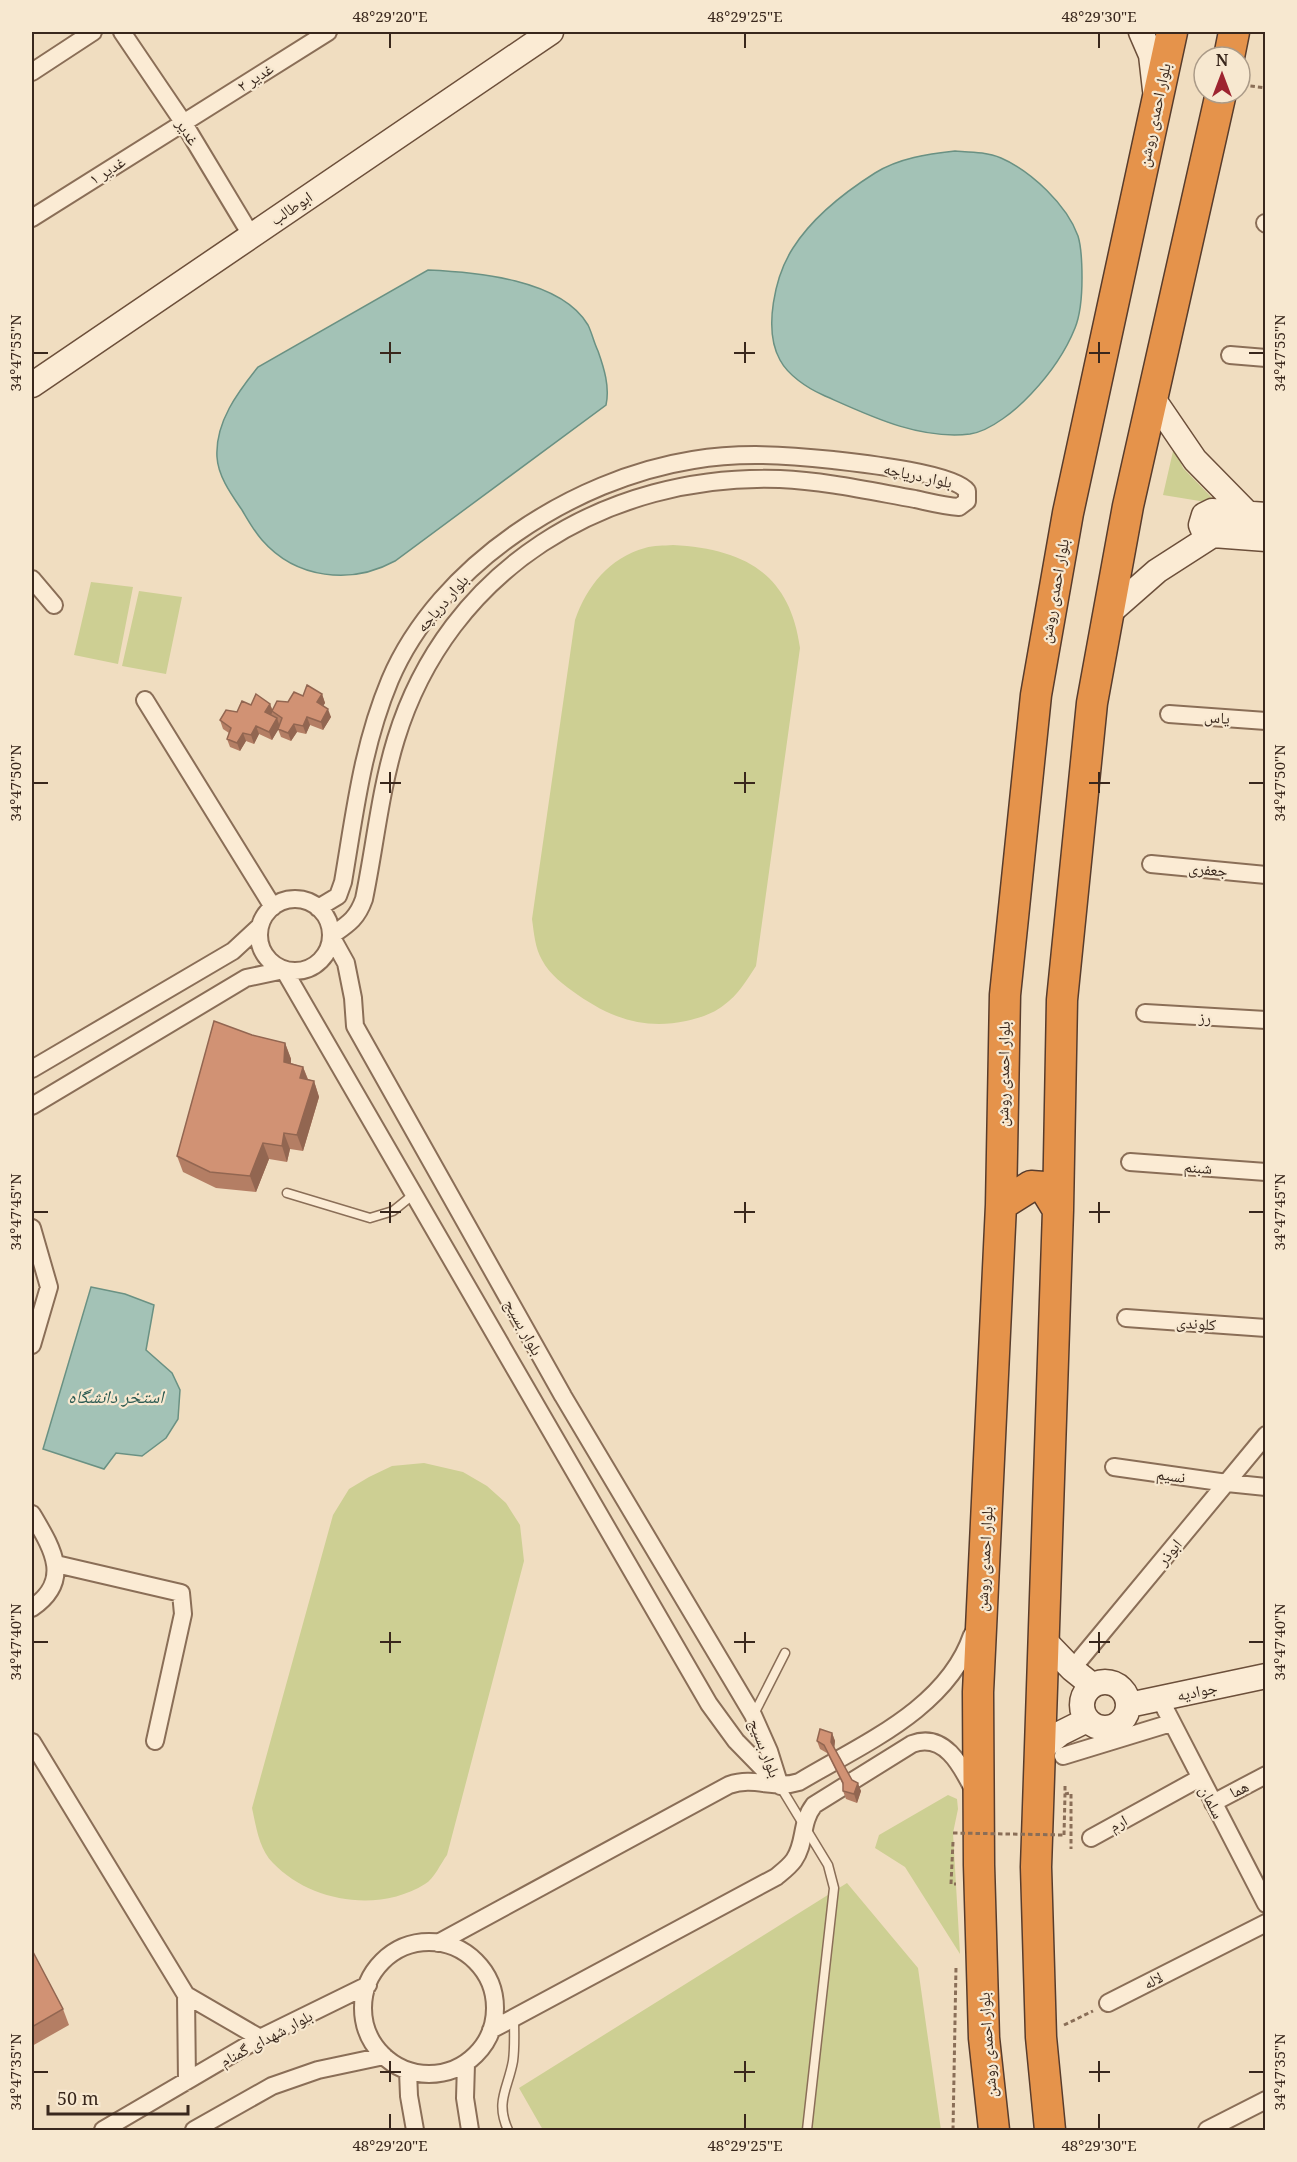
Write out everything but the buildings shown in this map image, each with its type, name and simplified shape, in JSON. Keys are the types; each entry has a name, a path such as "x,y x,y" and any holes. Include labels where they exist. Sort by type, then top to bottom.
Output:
{"highway":[{"name":"بلوار احمدی روشن","path":"994,2130 984,2038 978,1801 978,1692 1001,1205 1005,995 1036,695 1068,513 1172,32"},
{"path":"1050,2130 1041,2037 1036,1867 1052,1753 1045,1641 1062,1000 1092,703 1123,530 1218,105"},
{"path":"1001,1205 1030,1186 1044,1187 1058,1210"}],"main road":[{"name":"ابوطالب","path":"32,385 551,32"},
{"path":"1142,32 1151,55 1156,106"},
{"path":"1152,397 1195,460 1257,515"},
{"path":"1257,515 1212,511 1204,515 1201,525 1204,532 1213,535 1266,539"},
{"path":"1108,614 1157,571 1213,535"},
{"path":"1045,1641 1072,1670 1092,1685"},
{"name":"جوادیه","path":"1129,1705 1266,1676"},
{"path":"1102,1682 1112,1683 1121,1688 1129,1705 1126,1716 1118,1724 1108,1728 1097,1726 1088,1720 1083,1711 1082,1702 1085,1692 1092,1685 1102,1682"},
{"path":"1052,1753 1061,1733 1088,1720"}],"street":[{"path":"32,72 93,32"},
{"name":"غدیر","path":"122,32 183,122 251,235"},
{"name":"غدیر ۲","path":"183,122 328,32"},
{"name":"غدیر ۱","path":"32,218 183,122"},
{"path":"1230,355 1266,358"},
{"name":"بلوار دریاچه","path":"318,908 338,896 343,882 358,782 367,747 400,660 415,634 449,593 487,555 521,529 574,499 630,475 663,466 718,457 794,456 849,461 953,481 967,491 967,501 959,507 868,490 781,479 735,480 689,485 607,508 537,547 507,569 471,603 448,633 426,670 405,715 390,762 364,899 359,913 331,936"},
{"path":"32,579 54,605"},
{"path":"145,700 273,907"},
{"name":"یاس","path":"1169,714 1266,721"},
{"name":"جعفری","path":"1151,864 1266,875"},
{"path":"32,1106 246,978 284,970 306,970 316,964 324,957 331,936 329,925 318,908 308,902 284,901 265,915 260,926 261,948 274,965 284,970"},
{"path":"32,1070 233,951 260,926"},
{"name":"بلوار بسیج","path":"331,936 346,963 353,998 355,1026 563,1396 753,1715 769,1751 780,1786"},
{"name":"بلوار بسیج","path":"284,970 709,1704 736,1741 780,1786"},
{"name":"رز","path":"1145,1014 1266,1020"},
{"name":"شبنم","path":"1130,1162 1266,1172"},
{"path":"32,1228 49,1287 32,1345"},
{"name":"کلوندی","path":"1126,1318 1266,1328"},
{"name":"ابوذر","path":"1072,1670 1266,1436"},
{"name":"نسیم","path":"1114,1467 1227,1483"},
{"path":"1227,1483 1266,1487"},
{"path":"32,1514 48,1542 56,1564 56,1577 51,1590 32,1608"},
{"path":"56,1564 181,1593 183,1614 155,1741"},
{"path":"438,1943 721,1789 737,1782 748,1781 780,1786 799,1782 918,1709 951,1678 968,1647 978,1615 982,1590"},
{"name":"سلمان","path":"1160,1699 1266,1904"},
{"path":"1052,1753 1172,1723"},
{"path":"491,2030 776,1877 795,1860 805,1818 814,1805 912,1744 925,1741 939,1744 954,1755 978,1801"},
{"path":"32,1742 186,1995 260,2038"},
{"name":"هما","path":"1213,1803 1266,1775"},
{"name":"ارم","path":"1091,1838 1200,1778"},
{"name":"لاله","path":"1108,2003 1266,1923"},
{"path":"418,1943 438,1943 459,1949 477,1963 490,1981 495,2002 491,2030 480,2050 466,2064 447,2072 427,2074 408,2071 390,2062 376,2048 367,2031 363,2012 365,1993 372,1975 384,1960 400,1949 418,1943"},
{"name":"بلوار شهدای گمنام","path":"103,2130 260,2038 368,1984"},
{"path":"186,1995 187,2081"},
{"path":"194,2130 280,2083 318,2070 384,2056"},
{"path":"466,2064 465,2098 470,2130"},
{"path":"408,2071 409,2096 415,2130"},
{"path":"1207,2130 1266,2100"}],"lane":[{"path":"288,1193 370,1218 393,1211 414,1194"},
{"path":"753,1715 785,1653"},
{"path":"780,1786 828,1865 834,1888 807,2130"},
{"path":"508,2130 502,2114 501,2102 513,2062 514,2017"}],"path":[{"path":"951,1884 953,1833 1064,1835 1065,1794 1052,1753"},
{"path":"1065,1794 1071,1793 1071,1849"},
{"name":"ارم","path":"1036,1867 1091,1838"},
{"path":"1041,2037 1108,2003"}],"green space":[{"path":"1174,447 1183,468 1218,504 1163,495"},
{"path":"673,545 721,552 759,570 774,584 786,601 795,622 800,648 756,966 734,997 715,1011 686,1021 656,1024 616,1016 590,1003 563,983 549,970 540,955 532,919 575,620 593,585 610,566 645,548"},
{"path":"91,582 133,587 118,664 74,655"},
{"path":"139,591 182,597 166,674 122,666"},
{"path":"424,1463 463,1472 487,1486 506,1503 520,1525 524,1561 447,1855 428,1882 407,1893 387,1898 346,1899 306,1887 273,1863 261,1844 252,1808 333,1515 349,1489 369,1477 392,1466"},
{"path":"948,1795 957,1799 958,1809 953,1833 960,1954 905,1867 875,1848 879,1835"},
{"path":"847,1883 918,1968 941,2130 543,2130 519,2088"}],"water":[{"path":"955,151 985,153 1001,158 1024,171 1047,190 1066,213 1078,236 1082,284 1080,310 1075,328 1061,355 1038,387 1019,406 986,429 970,434 951,435 913,430 876,418 804,385 788,371 780,360 772,333 772,318 776,288 793,248 830,206 884,168 914,157"},
{"path":"428,270 492,276 538,288 558,297 575,310 588,325 607,384 606,405 395,561 378,569 343,575 307,570 276,553 259,537 222,478 218,464 217,444 224,420 236,397 258,367"},
{"name":"استخر دانشگاه","path":"91,1287 125,1294 154,1305 146,1350 172,1373 180,1390 178,1419 166,1438 142,1456 116,1453 104,1469 43,1449"}]}
